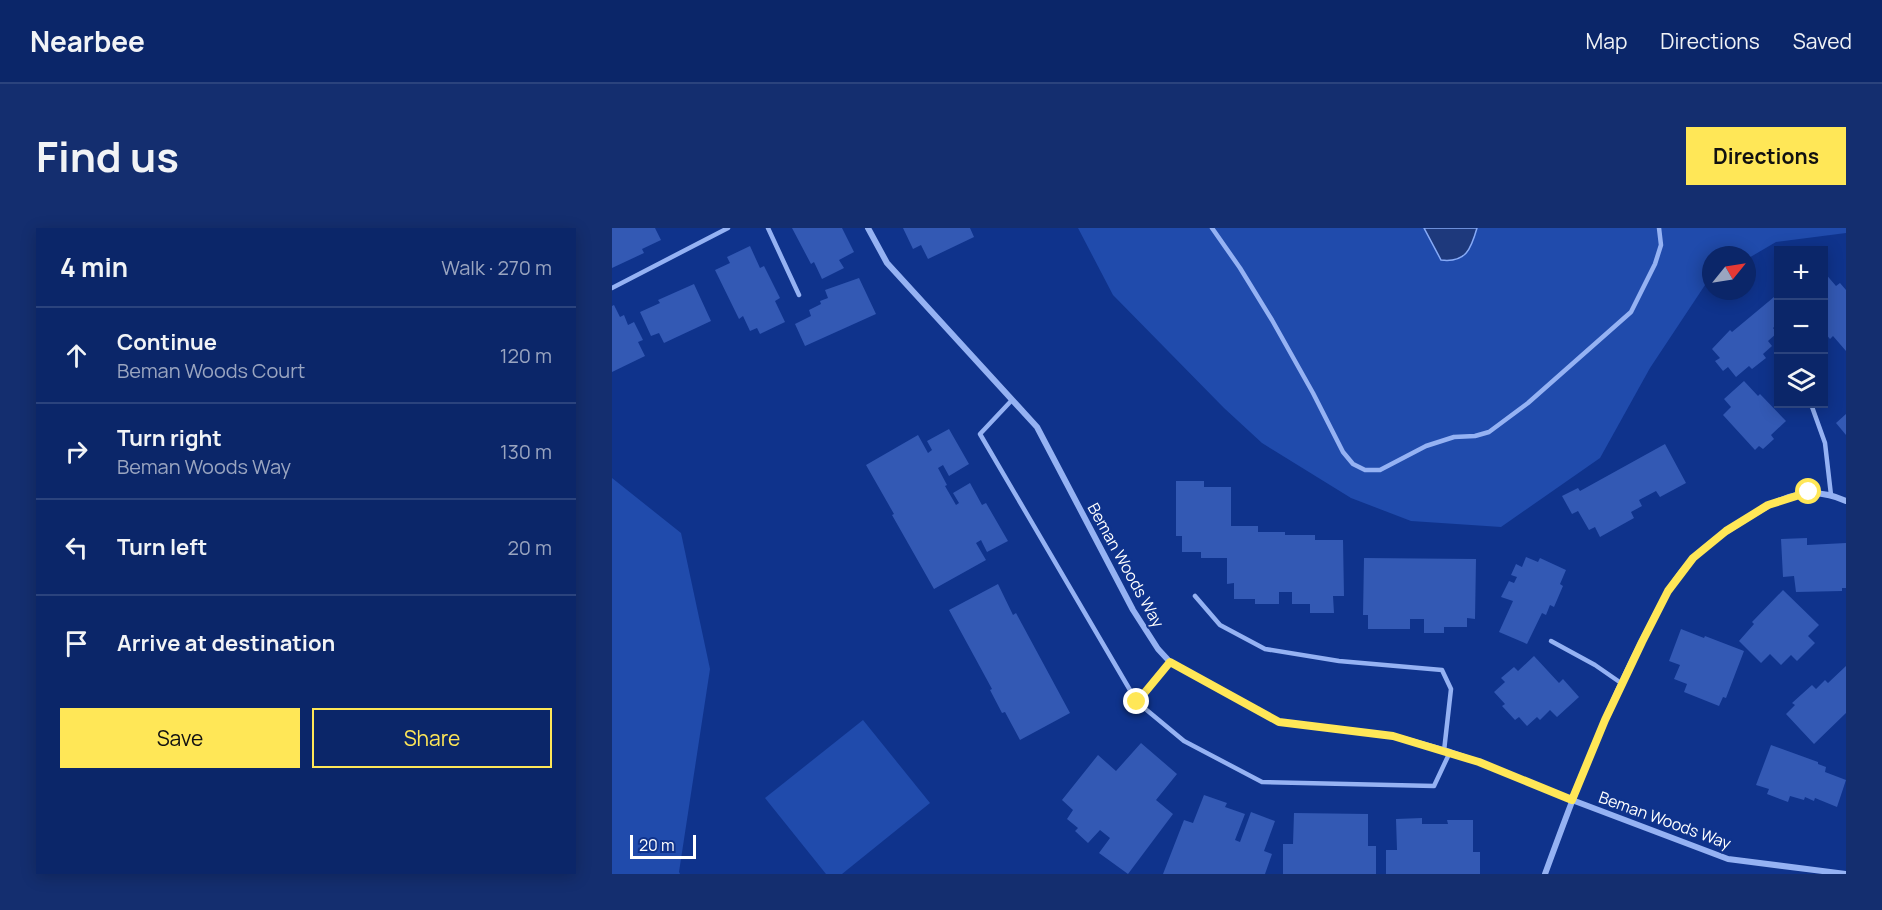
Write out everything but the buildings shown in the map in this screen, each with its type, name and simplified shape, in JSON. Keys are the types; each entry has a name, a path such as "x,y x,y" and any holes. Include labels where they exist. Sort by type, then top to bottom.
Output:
{"street":[{"name":"Beman Woods Way","path":"868,228 887,263 1037,427 1133,610 1158,649 1170,662 1279,722 1393,736 1447,752 1479,762 1728,859 1846,874"},
{"path":"1545,874 1572,800 1621,683 1668,591 1693,558 1726,531 1768,505 1809,492 1831,495 1846,501"}],"lane":[{"path":"612,288 728,228"},
{"path":"768,228 799,295"},
{"path":"1212,228 1272,320 1343,452 1353,464 1365,470 1380,470 1426,446 1454,437 1475,436 1489,432 1528,403 1631,312 1655,264 1661,244 1659,228"},
{"path":"1012,400 980,434 1137,702 1184,741 1262,782 1434,786 1447,752 1451,689 1442,670 1340,661 1265,649 1220,625 1195,596"},
{"path":"1812,408 1825,443 1831,495"},
{"path":"1551,641 1595,665 1621,683"},
{"path":"1137,702 1170,662"}],"shaded area":[{"path":"1078,228 1846,228 1846,233 1776,242 1756,254 1756,246 1702,246 1702,290 1650,368 1600,458 1501,527 1411,521 1351,498 1262,443 1224,408 1113,295"},
{"path":"1424,228 1477,228 1470,248 1462,257 1441,260"},
{"path":"612,478 681,533 710,669 680,874 612,874"},
{"path":"863,720 930,803 842,874 826,874 765,798"}],"route":[{"path":"1137,702 1170,662 1279,722 1393,736 1479,762 1572,800 1621,683 1668,591 1693,558 1726,531 1768,505 1809,492"}]}
